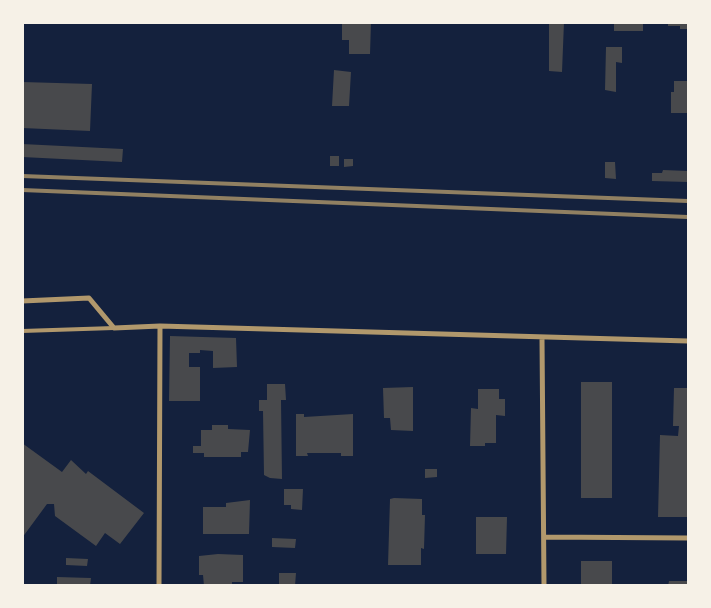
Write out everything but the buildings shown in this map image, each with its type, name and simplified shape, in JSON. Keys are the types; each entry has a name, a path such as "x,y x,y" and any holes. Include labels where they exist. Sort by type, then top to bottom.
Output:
{"street":[{"path":"22,301 89,298 114,328 160,326 688,341"},
{"path":"159,586 160,326"},
{"path":"542,338 544,586"},
{"path":"544,537 688,538"}],"lane":[{"path":"22,331 114,328"}],"railway":[{"path":"22,176 688,201"},
{"path":"22,190 688,217"}]}
